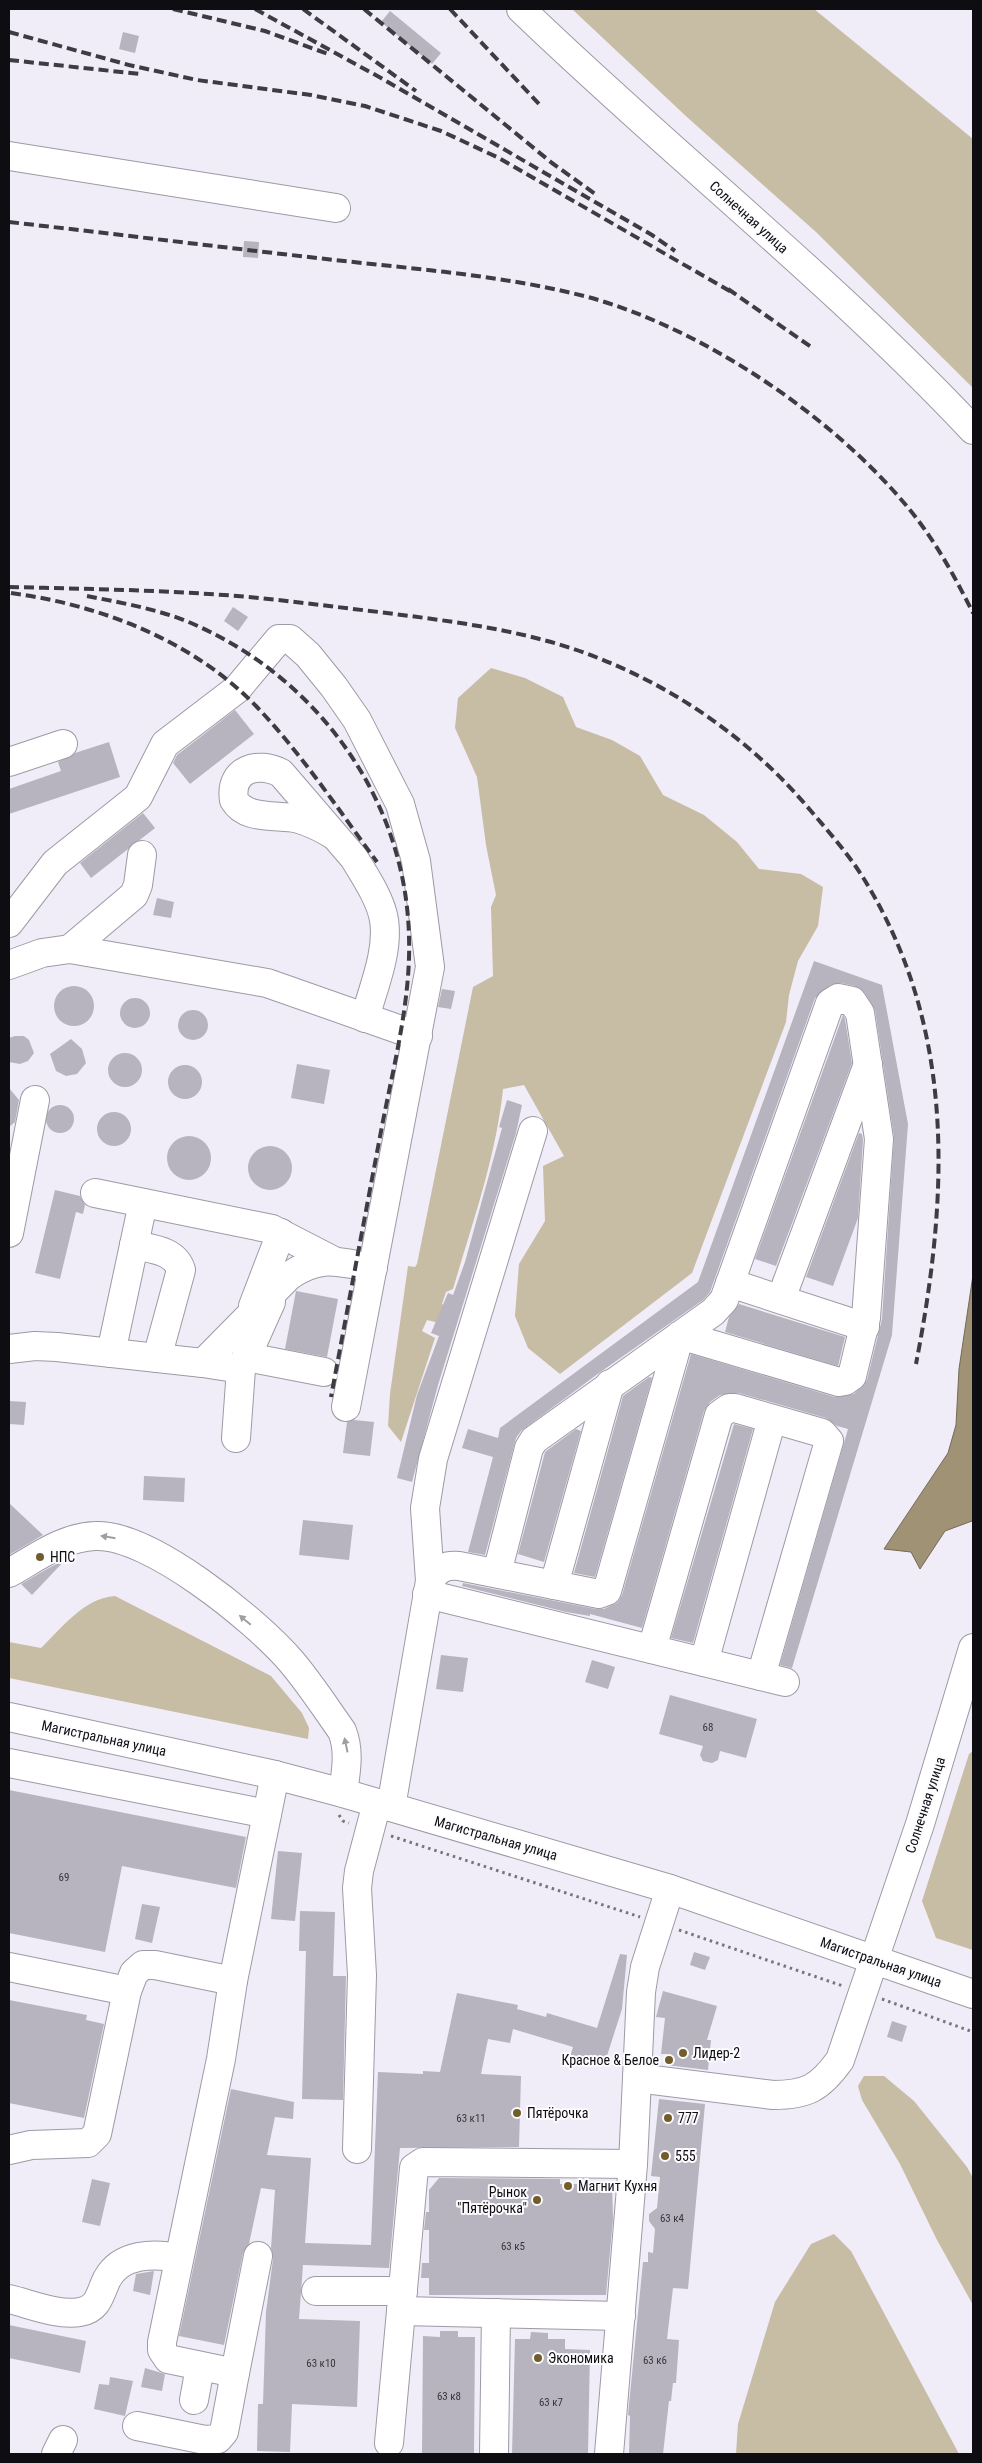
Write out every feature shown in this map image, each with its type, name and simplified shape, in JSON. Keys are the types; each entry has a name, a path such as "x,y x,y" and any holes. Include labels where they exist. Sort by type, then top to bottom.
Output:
{"main road":[{"name":"Солнечная улица","path":"521,9 592,78 768,232 973,430"},
{"path":"9,156 336,208"},
{"path":"9,923 47,870 138,797 165,744 237,689 278,638 286,637 308,655 357,720 376,756 402,814 416,861 430,967 346,1406"},
{"path":"9,762 63,744"},
{"path":"335,836 358,865 384,919 382,955 365,1018"},
{"path":"70,949 134,895 138,885 142,855"},
{"path":"103,922 134,960"},
{"path":"9,965 42,953 70,949 267,983 418,1036"},
{"path":"428,1587 435,1572 450,1566 497,1573 599,1594 607,1591 610,1587 672,1367 692,1338 724,1300 830,1003 835,998 852,1001 858,1008 879,1139 865,1327 852,1376 845,1381 692,1338 645,1360 539,1435 529,1448 497,1573"},
{"path":"781,1299 868,1063"},
{"path":"9,1233 12,1196 35,1100"},
{"path":"357,2149 362,1976 357,1888 370,1829 384,1805 428,1587 425,1508 433,1459 533,1131"},
{"path":"95,1193 272,1229 334,1262"},
{"path":"111,1353 143,1203"},
{"path":"249,1316 281,1233"},
{"path":"134,1245 171,1255 179,1263 181,1270 157,1358"},
{"path":"203,1363 289,1276 310,1263 334,1262 373,1268"},
{"path":"730,1283 865,1327"},
{"path":"236,1438 244,1363 278,1287"},
{"path":"9,1349 35,1346 203,1363 244,1363 324,1372"},
{"path":"645,1360 672,1367"},
{"path":"554,1585 610,1384"},
{"path":"428,1587 652,1649 773,1679 829,1446 829,1441 822,1433 729,1408 718,1415 652,1649"},
{"path":"568,1415 598,1424"},
{"path":"704,1662 772,1419"},
{"path":"9,1573 65,1542 96,1536 134,1544 193,1576 272,1642 290,1660 342,1730 347,1744 348,1755 339,1801"},
{"name":"Солнечная улица","path":"637,2078 773,2096 796,2095 814,2088 827,2078 840,2060 920,1824 965,1708 973,1648"},
{"name":"Магистральная улица","path":"9,1718 275,1775 339,1801 384,1805 670,1889 973,1994"},
{"path":"9,1763 267,1814"},
{"path":"235,2373 174,2362 168,2359 162,2350 162,2342 220,2059 233,1981 275,1775"},
{"path":"609,2454 633,2164 643,1975 670,1889"},
{"path":"9,2150 30,2145 88,2143 93,2140 97,2134 127,1991 134,1973 144,1965 155,1965 233,1981"},
{"path":"9,1967 127,1991"},
{"path":"389,2443 413,2172 418,2164 423,2162 633,2164"},
{"path":"9,2299 62,2311 79,2312 98,2303 110,2274 122,2264 145,2255 179,2258"},
{"path":"137,2426 205,2440 218,2439 224,2432 258,2256"},
{"path":"316,2291 496,2313 621,2316"},
{"path":"494,2454 496,2313"},
{"path":"194,2400 200,2366"}],"path":[{"path":"339,1801 343,1820 658,1923 862,1992 973,2032"}],"shaded area":[{"path":"572,9 814,9 973,139 973,388 816,232 688,118"},
{"path":"491,668 525,678 563,697 576,727 612,740 640,756 663,795 704,815 737,842 759,869 801,874 823,887 818,926 798,961 789,995 786,1022 692,1273 560,1374 528,1348 515,1316 519,1264 545,1221 543,1166 564,1156 524,1085 503,1089 500,1114 489,1165 453,1289 446,1292 442,1304 446,1307 439,1323 427,1320 422,1331 435,1338 401,1442 388,1426 390,1394 408,1266 415,1267 417,1264 473,987 493,976 491,907 496,895 486,845 477,777 455,728 458,698"},
{"path":"973,1275 973,1517 972,1521 945,1531 920,1569 911,1552 884,1549 948,1453 956,1425 959,1369"},
{"path":"115,1596 271,1676 302,1713 309,1728 308,1739 9,1678 9,1642 41,1648 84,1608 93,1602"},
{"path":"973,1751 973,1950 936,1938 922,1901 969,1754"},
{"path":"864,2076 884,2076 914,2101 967,2167 973,2178 973,2305 936,2238 900,2164 862,2100 858,2086"},
{"path":"834,2234 851,2251 959,2454 736,2454 738,2424 775,2302 811,2244"}],"building":[{"path":"390,11 441,53 432,64 381,22"},
{"path":"123,32 139,36 135,53 119,49"},
{"path":"244,241 259,242 258,258 243,257"},
{"path":"233,607 248,617 238,631 224,621"},
{"path":"235,710 254,734 190,784 173,763 177,755"},
{"path":"109,742 120,777 9,814 9,789 61,771 58,762 75,753"},
{"path":"143,813 155,828 91,878 80,863"},
{"path":"157,898 174,902 171,918 153,915"},
{"path":"814,961 882,985 908,1124 892,1335 792,1668 780,1665 848,1429 837,1426 826,1418 739,1393 720,1395 710,1402 704,1411 642,1628 590,1614 590,1616 566,1612 462,1586 463,1583 596,1609 604,1609 618,1602 622,1595 691,1354 835,1397 854,1394 867,1380 882,1319 894,1137 875,1010 864,992 855,986 841,983 830,985 815,998 710,1292 703,1300 599,1373 521,1431 516,1438 485,1555 468,1552 493,1457 462,1448 468,1429 498,1438 500,1428 698,1282"},
{"path":"78,986 85,989 91,995 94,1006 93,1014 85,1023 78,1026 70,1026 63,1023 55,1014 54,1002 57,995 66,987"},
{"path":"442,989 455,991 451,1009 438,1007"},
{"path":"135,998 145,1003 150,1013 145,1023 135,1028 125,1023 120,1013 125,1003"},
{"path":"193,1010 203,1015 208,1025 203,1035 193,1040 183,1035 178,1025 183,1015"},
{"path":"843,1015 852,1063 776,1266 755,1259"},
{"path":"24,1036 29,1040 34,1053 28,1061 20,1064 9,1062 9,1038"},
{"path":"71,1039 82,1049 86,1063 77,1074 66,1076 56,1071 50,1054"},
{"path":"125,1053 137,1058 142,1070 137,1082 125,1087 113,1082 108,1070 113,1058"},
{"path":"297,1064 330,1070 324,1104 291,1098"},
{"path":"185,1065 197,1070 202,1082 197,1094 185,1099 173,1094 168,1082 173,1070"},
{"path":"9,1088 19,1100 15,1122 9,1127"},
{"path":"507,1100 522,1105 516,1133 438,1385 412,1482 397,1478 417,1395 439,1336 431,1333 448,1293 453,1295 465,1262 502,1128 499,1127"},
{"path":"60,1105 70,1109 74,1119 70,1129 60,1133 50,1129 46,1119 50,1109"},
{"path":"114,1112 126,1117 131,1129 126,1141 114,1146 102,1141 97,1129 102,1117"},
{"path":"859,1133 862,1134 863,1140 858,1218 833,1286 806,1277"},
{"path":"185,1136 193,1136 205,1142 211,1158 205,1174 193,1180 185,1180 173,1174 167,1162 167,1154 173,1142"},
{"path":"266,1146 274,1146 286,1152 292,1168 286,1184 274,1190 266,1190 254,1184 248,1172 248,1164 254,1152"},
{"path":"55,1190 80,1196 85,1205 83,1214 76,1212 60,1279 35,1273"},
{"path":"296,1291 338,1299 327,1357 285,1349"},
{"path":"739,1304 845,1337 838,1366 725,1332 729,1317"},
{"path":"649,1377 652,1378 595,1577 574,1573 623,1396"},
{"path":"9,1401 26,1402 24,1425 9,1424"},
{"path":"354,1420 374,1422 370,1456 343,1453 347,1422"},
{"path":"734,1424 753,1429 693,1643 671,1638"},
{"path":"576,1429 581,1431 544,1562 518,1554 545,1452"},
{"path":"144,1476 185,1478 184,1502 143,1500"},
{"path":"9,1503 43,1535 9,1555"},
{"path":"303,1520 353,1525 349,1560 299,1555"},
{"path":"66,1559 32,1595 21,1584 47,1569"},
{"path":"441,1655 468,1658 463,1692 436,1689"},
{"path":"592,1660 615,1667 608,1689 585,1682"},
{"path":"670,1695 757,1719 746,1758 720,1751 718,1760 712,1763 703,1761 700,1755 703,1746 659,1734"},
{"path":"9,1790 246,1837 236,1888 122,1866 105,1952 9,1933"},
{"path":"278,1851 302,1853 295,1921 271,1919"},
{"path":"142,1904 160,1907 152,1943 135,1939"},
{"path":"300,1911 335,1912 333,1976 346,1976 343,2100 302,2099 306,1951 299,1951"},
{"path":"694,1952 710,1957 705,1970 690,1965"},
{"path":"620,1954 627,1955 622,2009 604,2065 570,2057 573,2047 513,2029 510,2043 488,2039 481,2074 521,2076 519,2147 400,2148 389,2268 303,2265 299,2319 360,2321 357,2407 292,2404 290,2452 257,2451 258,2404 263,2404 266,2312 273,2259 271,2248 275,2190 261,2188 249,2244 243,2253 224,2345 179,2336 231,2089 294,2102 293,2119 275,2117 267,2155 311,2158 305,2243 371,2245 378,2072 423,2074 423,2071 440,2072 457,1993 518,2005 517,2009 546,2017 547,2013 597,2028"},
{"path":"663,1991 717,2006 707,2040 711,2040 708,2070 666,2065 667,2054 661,2054 665,2018 656,2017"},
{"path":"9,2000 87,2015 86,2020 104,2024 84,2118 9,2103"},
{"path":"892,2021 907,2026 902,2042 887,2037"},
{"path":"659,2099 705,2104 688,2289 673,2288 667,2339 679,2340 676,2383 673,2383 671,2401 669,2401 663,2454 629,2454 630,2416 628,2415 643,2262 648,2262 648,2252 653,2253 655,2229 649,2221 649,2214 657,2208 660,2177 651,2176"},
{"path":"439,2178 560,2179 560,2184 612,2184 613,2219 606,2295 429,2295 429,2278 421,2278 422,2263 429,2263 429,2230 424,2230 426,2212 429,2212 429,2190"},
{"path":"92,2179 110,2183 100,2226 82,2222"},
{"path":"154,2271 150,2295 133,2291 136,2274"},
{"path":"9,2325 86,2341 80,2373 9,2358"},
{"path":"440,2331 458,2331 458,2337 475,2337 474,2454 422,2454 423,2336 440,2337"},
{"path":"531,2332 548,2333 548,2339 565,2339 565,2349 590,2350 588,2454 512,2454 515,2339 530,2339"},
{"path":"145,2368 165,2374 162,2391 141,2387"},
{"path":"110,2377 133,2381 125,2416 94,2409 99,2384 109,2385"}],"railway":[{"path":"173,9 265,31 328,54"},
{"path":"255,9 381,78 652,235 675,251"},
{"path":"303,9 416,91"},
{"path":"364,9 552,163 598,196"},
{"path":"450,9 540,105"},
{"path":"9,32 129,65 197,80 311,95 365,106 441,131 499,158 733,293"},
{"path":"9,60 140,74"},
{"path":"9,222 491,278 556,289 588,297 632,312 677,331 721,354 805,410 844,442 879,475 910,510 944,560 973,613"},
{"path":"728,289 814,349"},
{"path":"9,587 159,591 249,597 431,619 509,632 585,653 647,680 705,715 758,756 805,804 860,873 896,941 917,999 930,1058 937,1118 938,1179 927,1302 916,1364"},
{"path":"11,593 78,606 111,617 143,629 174,644 203,662 231,683 273,724 319,782 377,862"},
{"path":"87,596 153,610 191,623 236,646 278,675 315,710 346,749 372,791 391,837 404,886 409,937 407,984 401,1032 331,1397"}],"place":[{"name":"НПС","path":"40,1557"},
{"name":"Лидер-2","path":"683,2053"},
{"name":"Красное & Белое","path":"669,2060"},
{"name":"Пятёрочка","path":"517,2113"},
{"name":"777","path":"668,2118"},
{"name":"555","path":"665,2156"},
{"name":"Магнит Кухня","path":"568,2186"},
{"name":"Рынок \"Пятёрочка\"","path":"537,2200"},
{"name":"Экономика","path":"538,2358"}]}
